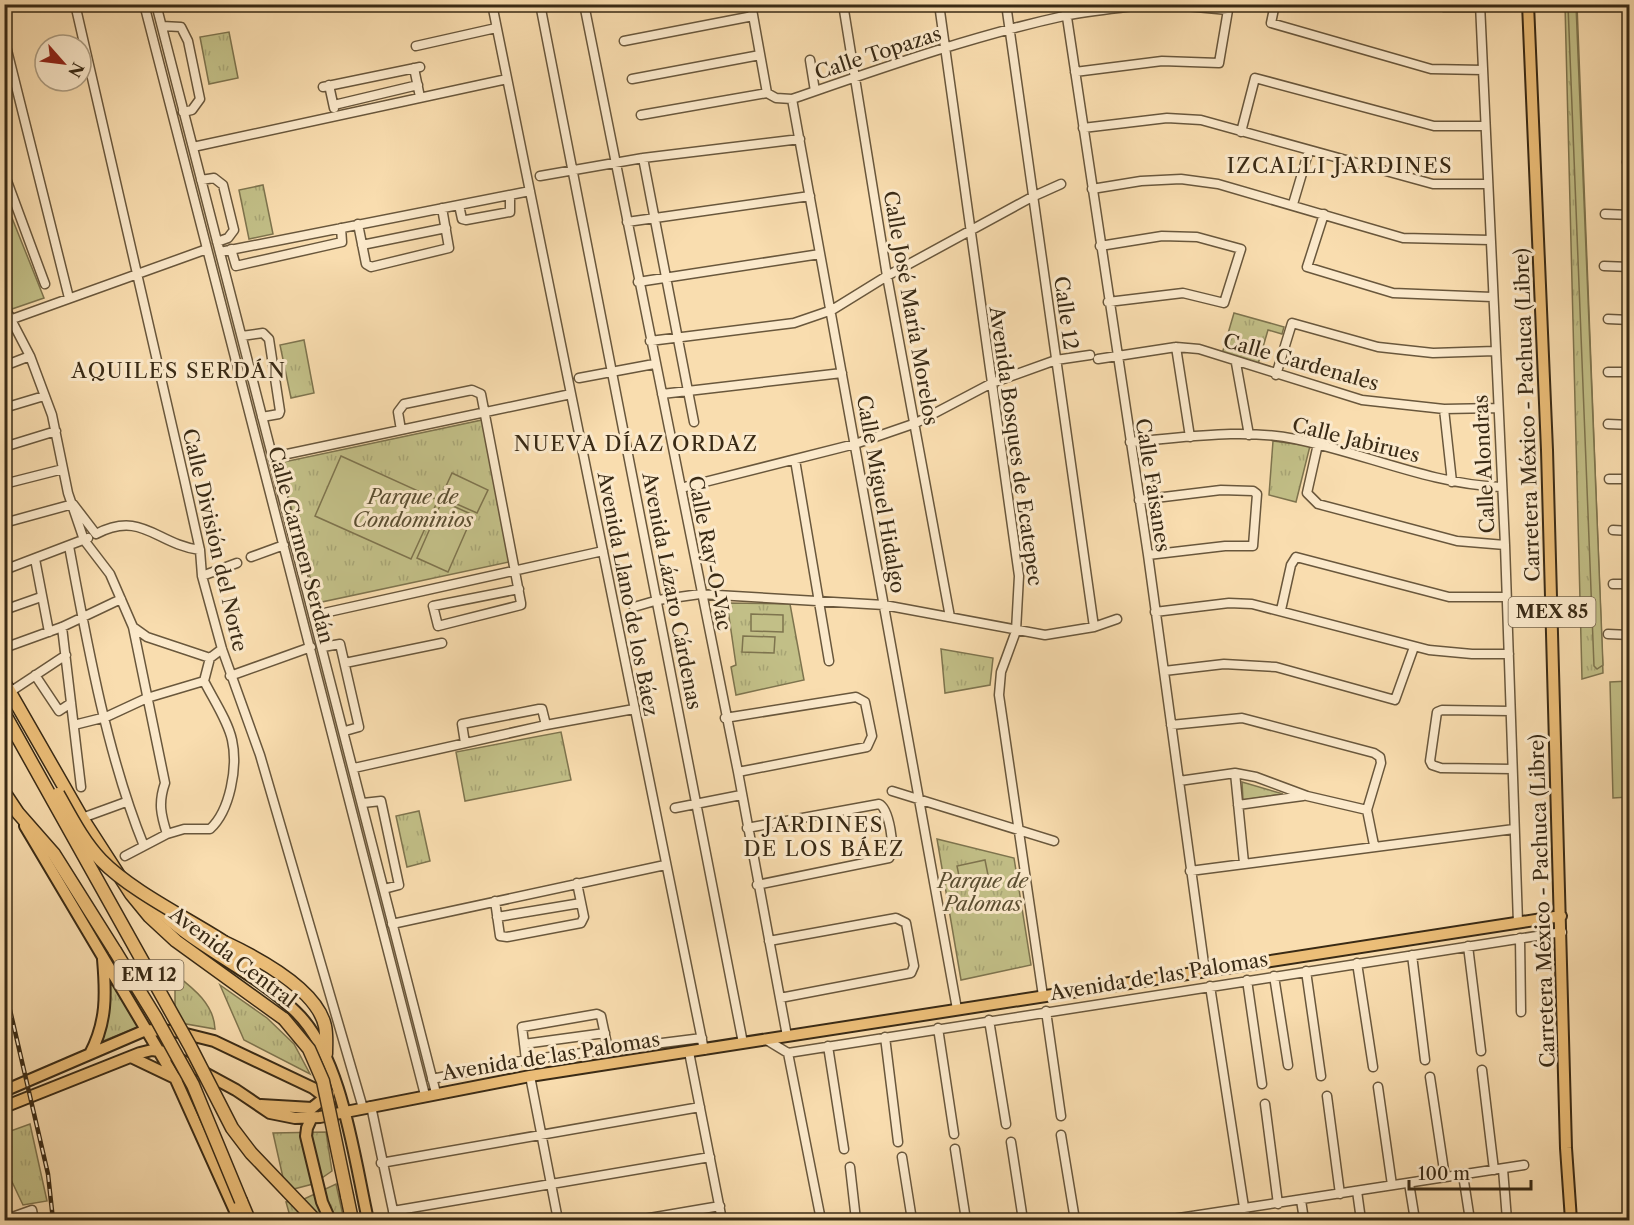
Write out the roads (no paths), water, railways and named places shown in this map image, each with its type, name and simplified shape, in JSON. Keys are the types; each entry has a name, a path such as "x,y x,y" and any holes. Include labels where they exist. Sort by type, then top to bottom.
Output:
{"highway":[{"name":"Avenida Central","path":"6,692 131,894 164,932 284,1018 309,1049 323,1081 352,1221"},
{"path":"6,692 83,837 102,861 224,942 298,987 311,999 326,1027 326,1054"},
{"name":"EM 12","path":"4,713 232,1128 315,1221"},
{"path":"4,792 18,813 54,854 156,1018 193,1085 249,1221"},
{"path":"224,942 309,1005 319,1026 326,1054"}],"main road":[{"name":"Carretera México - Pachuca (Libre)","path":"1528,4 1547,461 1562,932 1566,1148 1571,1221"},
{"path":"18,813 176,1080 239,1221"},
{"path":"109,861 125,871 160,914 295,1010 319,1039 336,1085 368,1221"},
{"name":"Avenida de las Palomas","path":"159,1050 183,1060 261,1105 270,1113 283,1117 312,1117 343,1114 367,1107 530,1076 1561,916"},
{"path":"177,927 206,937 245,964 255,966"},
{"path":"90,1054 98,1038 105,1010 102,956"},
{"path":"4,1091 146,1030 174,1031 214,1041 313,1088 343,1114"},
{"path":"132,1036 135,1055 176,1080"},
{"path":"176,1080 183,1060 194,1049 214,1041"},
{"path":"4,1107 135,1055 159,1050"},
{"path":"261,1105 303,1109 320,1104 336,1085"},
{"path":"312,1117 306,1136 322,1203 330,1221"}],"street":[{"name":"Calle División del Norte","path":"75,4 200,550 202,576 230,676 260,754 367,1107 394,1216"},
{"name":"Calle Carmen Serdán","path":"144,4 284,545 431,1094"},
{"name":"Calle Carmen Serdán","path":"156,4 345,731 418,1023 395,935"},
{"name":"Avenida Llano de los Báez","path":"492,4 704,1050"},
{"name":"Avenida Lázaro Cárdenas","path":"540,4 743,1043"},
{"name":"Calle Ray-O-Vac","path":"584,4 654,364 681,488 700,594 738,772 757,885 787,1036"},
{"path":"751,4 767,93"},
{"name":"Calle José María Morelos","path":"843,4 886,276 916,423 950,617"},
{"name":"Avenida Bosques de Ecatepec","path":"939,4 1020,576 1016,631 1001,672 999,695 1043,996"},
{"name":"Calle 12","path":"1005,4 1094,627"},
{"name":"Calle Faisanes","path":"1065,4 1116,357 1148,555 1205,971"},
{"name":"Calle Topazas","path":"792,99 945,48 1009,30 1066,16 1150,4"},
{"path":"1075,72 1162,61 1219,63 1228,10 1164,4"},
{"path":"1275,4 1270,23 1431,69 1483,70"},
{"path":"1433,4 1480,6"},
{"name":"Calle Alondras","path":"1480,6 1500,487 1505,545 1518,922"},
{"path":"624,41 753,16"},
{"path":"162,27 181,27 188,41 200,99 192,110 183,112"},
{"path":"416,46 496,28"},
{"path":"4,38 69,298"},
{"path":"632,79 760,56"},
{"path":"810,60 815,91"},
{"path":"336,116 326,86 417,68 420,97"},
{"path":"1241,132 1255,78 1434,126 1485,126"},
{"path":"193,147 507,79"},
{"path":"334,105 418,85"},
{"path":"641,115 767,93 776,98 792,99"},
{"name":"Calle Miguel Hidalgo","path":"792,99 957,1009"},
{"path":"1083,128 1167,118 1201,120 1433,184 1488,184"},
{"path":"540,176 643,158 800,139"},
{"path":"1293,204 1309,150"},
{"path":"643,158 693,422"},
{"path":"4,173 45,284"},
{"path":"201,180 214,178 223,184 234,230 228,238 217,242"},
{"path":"1092,189 1142,181 1181,180 1218,184 1293,204 1403,238 1490,240"},
{"path":"650,340 794,323 832,310 886,276 1032,197 1061,184"},
{"path":"220,252 530,191"},
{"path":"459,205 462,219 466,220 510,212 510,195"},
{"path":"627,222 810,196"},
{"path":"358,224 366,264 371,267 447,249 449,245 442,208"},
{"path":"1323,214 1307,267 1393,293 1492,297"},
{"path":"1605,214 1629,215"},
{"path":"231,249 236,266 303,253 342,242 341,228"},
{"path":"362,245 446,228"},
{"path":"1100,246 1162,236 1197,237 1241,249 1224,303 1183,293 1108,302"},
{"path":"8,321 207,249"},
{"path":"638,282 820,254"},
{"path":"1604,266 1629,267"},
{"path":"4,306 8,321 30,357 56,431 63,469 84,540 111,574 133,627 165,783 160,798 160,811 167,834"},
{"path":"1608,319 1629,320"},
{"path":"1276,375 1292,323 1378,347 1433,353 1495,351"},
{"path":"242,336 263,333 269,339 280,411 279,414 262,417"},
{"path":"1176,347 1190,437"},
{"name":"Calle Cardenales","path":"681,488 855,444 916,423 992,383 1056,360 1116,357 1176,347 1199,350 1362,400 1444,409 1497,408"},
{"path":"4,366 30,357"},
{"path":"1236,363 1249,435"},
{"path":"579,378 654,364"},
{"path":"1608,372 1629,372"},
{"path":"662,394 842,373"},
{"path":"401,430 398,412 404,404 472,390 481,394 516,570 519,589 520,606 438,626 433,606 519,589"},
{"path":"273,457 571,394"},
{"path":"4,408 44,396"},
{"path":"1444,409 1452,482"},
{"path":"1608,424 1629,425"},
{"path":"4,447 56,431"},
{"name":"Calle Jabirues","path":"1130,442 1249,435 1317,444 1452,482 1500,487"},
{"path":"1317,444 1307,493 1318,504 1456,541 1505,545"},
{"path":"795,460 829,660"},
{"path":"4,471 7,484 63,469"},
{"path":"1609,478 1629,479"},
{"path":"1139,500 1221,490 1253,491 1257,494 1252,546 1225,546 1148,555"},
{"path":"73,504 96,534"},
{"path":"4,523 73,504"},
{"path":"4,570 117,525 131,524 173,544 200,550"},
{"path":"1613,530 1629,531"},
{"path":"252,557 284,545"},
{"path":"69,546 82,618 126,802 144,846"},
{"path":"315,615 603,551"},
{"path":"1281,610 1291,566 1296,557 1449,597 1506,597"},
{"path":"35,559 49,632"},
{"path":"202,576 237,563"},
{"path":"1613,584 1629,584"},
{"path":"634,607 658,600 700,594 819,603 884,605 1045,635 1094,627 1117,620"},
{"path":"4,610 41,597"},
{"path":"4,648 62,627 121,599"},
{"path":"1155,612 1229,603 1281,610 1414,647 1453,654 1509,654"},
{"path":"62,627 81,787"},
{"path":"133,627 147,637 210,658"},
{"path":"1608,634 1629,635"},
{"path":"345,663 442,643"},
{"path":"323,647 340,644 345,663 359,727 345,731"},
{"path":"230,676 311,647"},
{"path":"1164,671 1224,664 1276,666 1395,700 1414,647"},
{"path":"125,856 167,834 184,829 210,829 218,821 227,799 233,768 232,740 204,681 210,658 222,649"},
{"path":"6,692 66,655"},
{"path":"35,675 59,711 71,703"},
{"path":"74,725 106,717 147,698 204,681"},
{"path":"725,718 856,697 865,702 872,736 867,747 738,772"},
{"path":"465,743 462,724 539,709 543,711 546,725"},
{"path":"354,768 546,725 634,709"},
{"path":"1510,711 1437,712 1430,761 1432,765 1441,768 1512,769"},
{"path":"1171,724 1242,718 1374,753 1380,757 1381,763 1367,810 1374,845"},
{"path":"1179,781 1234,773 1256,777 1307,796 1367,810"},
{"path":"1234,773 1244,864"},
{"path":"892,791 1054,841"},
{"path":"675,808 741,795"},
{"path":"1238,805 1307,796"},
{"path":"363,803 381,801 399,885 384,889"},
{"path":"82,818 126,802"},
{"path":"747,828 879,804 886,810 893,849 889,858 757,885"},
{"path":"1190,871 1374,845 1514,829"},
{"path":"393,924 665,865"},
{"path":"495,901 500,936 507,937 581,923 584,917 577,883"},
{"path":"497,917 581,903"},
{"path":"769,941 896,918 906,923 914,966 911,972 780,998"},
{"name":"Calle Carmen Serdán","path":"393,924 432,1079 431,1094"},
{"name":"Avenida de las Palomas","path":"788,1053 1562,932"},
{"path":"1520,938 1521,1012"},
{"path":"1468,946 1481,1051"},
{"path":"1412,955 1425,1060"},
{"path":"1357,963 1373,1067"},
{"path":"1306,971 1321,1076"},
{"path":"1274,976 1288,1065"},
{"path":"1247,980 1262,1084"},
{"path":"1210,986 1246,1221"},
{"path":"1046,1011 1061,1116"},
{"path":"526,1060 522,1029 524,1026 597,1014 601,1016 608,1049"},
{"path":"989,1020 1006,1124"},
{"path":"938,1028 954,1134"},
{"path":"524,1044 604,1033"},
{"path":"885,1037 898,1142"},
{"name":"Avenida de las Palomas","path":"432,1079 526,1060 702,1038"},
{"path":"765,1039 788,1053 821,1221"},
{"path":"828,1046 844,1149"},
{"path":"689,1052 722,1221"},
{"path":"1482,1070 1507,1221"},
{"path":"530,1076 558,1221"},
{"path":"1430,1077 1445,1177"},
{"path":"1378,1087 1392,1185"},
{"path":"1327,1096 1340,1194"},
{"path":"1265,1104 1278,1204"},
{"path":"381,1163 700,1107"},
{"path":"1061,1135 1075,1221"},
{"path":"1011,1142 1023,1221"},
{"path":"955,1149 966,1221"},
{"path":"394,1216 551,1184 710,1157"},
{"path":"902,1157 912,1221"},
{"path":"1166,1221 1524,1165"},
{"path":"850,1167 856,1221"},
{"path":"1463,1175 1470,1221"},
{"path":"1409,1183 1415,1221"},
{"path":"1357,1191 1361,1221"},
{"path":"1301,1200 1304,1221"},
{"path":"638,1221 720,1206"},
{"path":"4,1220 32,1210 33,1221"}],"railway":[{"path":"4,984 48,1174 53,1220"}],"district":[{"name":"IZCALLI JARDINES","path":"1340,166"},
{"name":"AQUILES SERDÁN","path":"179,371"},
{"name":"NUEVA DÍAZ ORDAZ","path":"636,444"},
{"name":"JARDINES DE LOS BÁEZ","path":"824,837"}],"park label":[{"name":"Parque de Condominios","path":"413,508"},
{"name":"Parque de Palomas","path":"983,892"}]}
